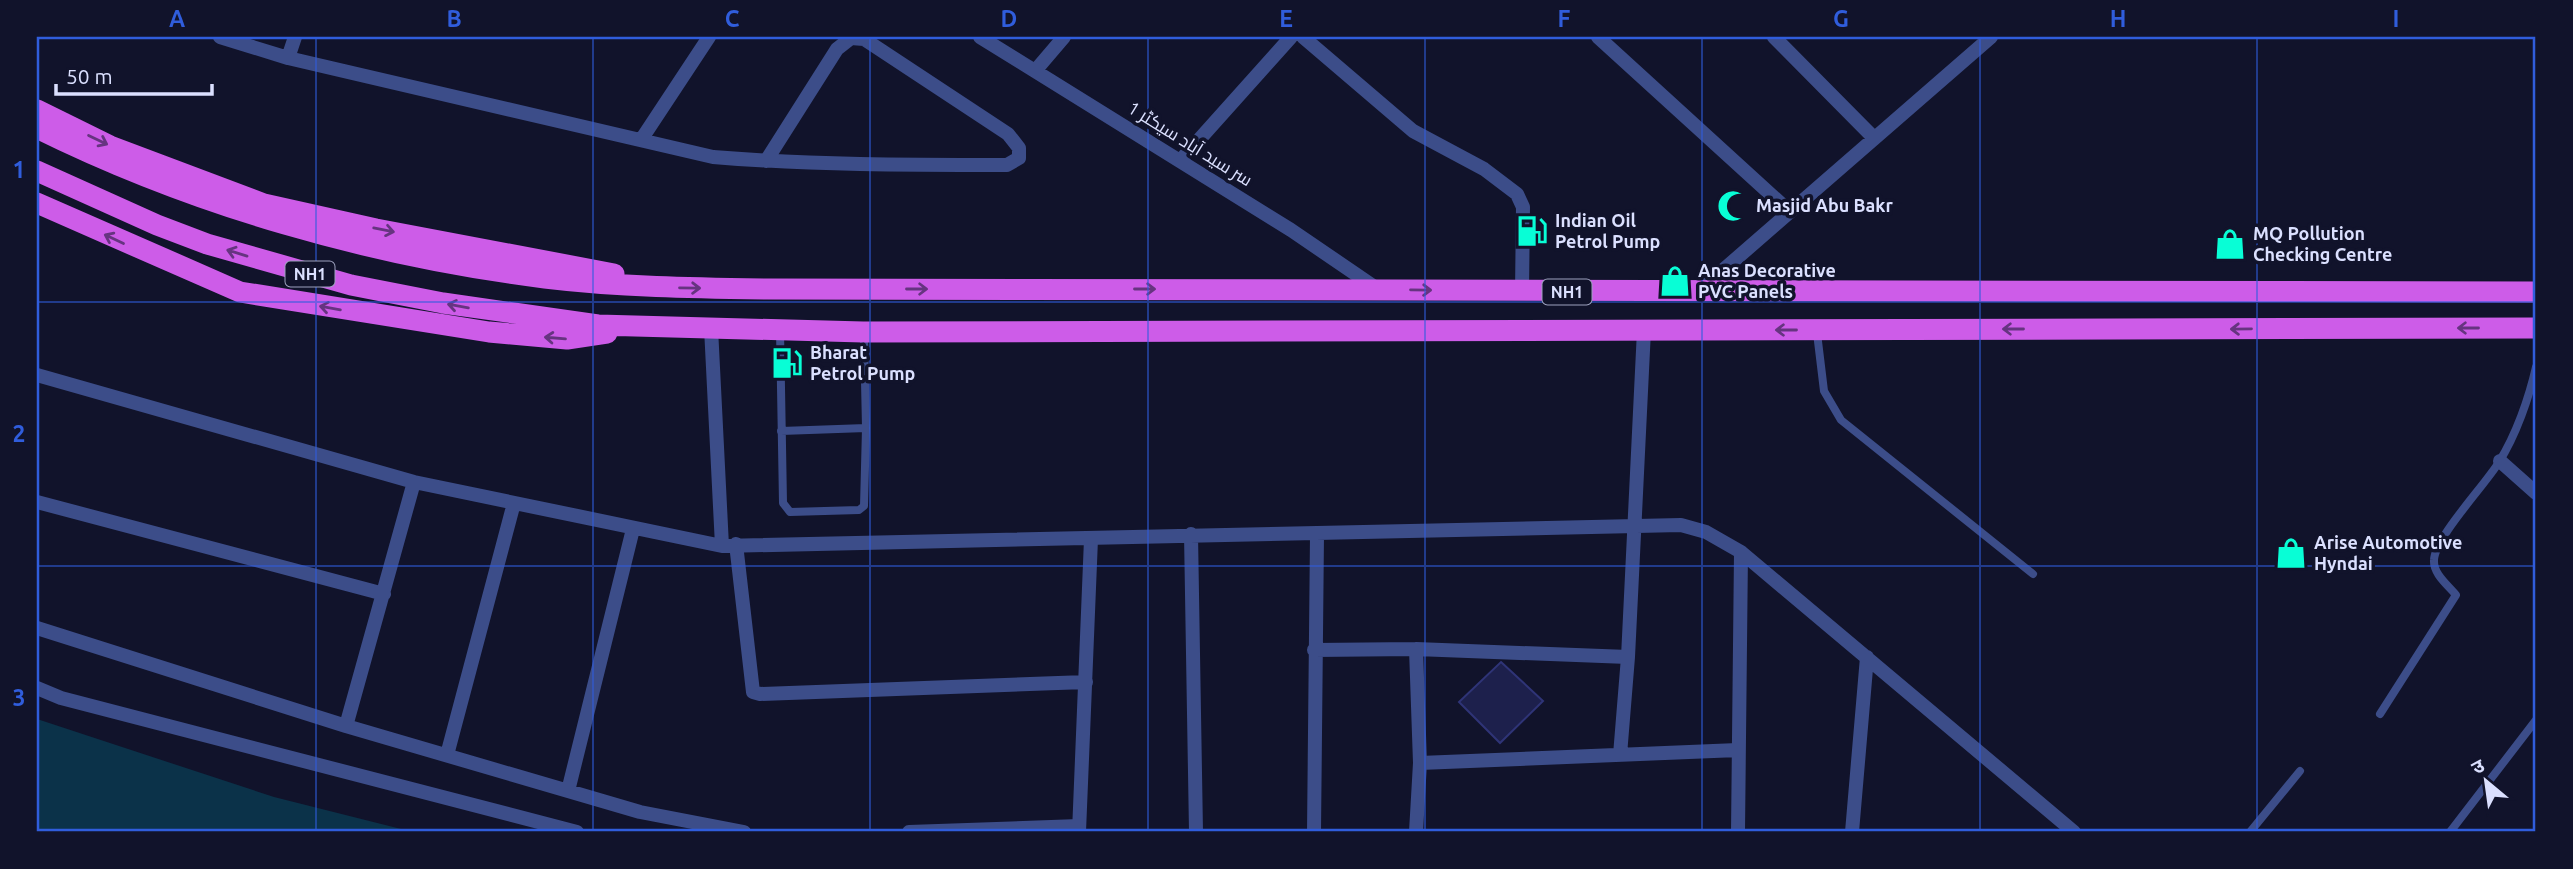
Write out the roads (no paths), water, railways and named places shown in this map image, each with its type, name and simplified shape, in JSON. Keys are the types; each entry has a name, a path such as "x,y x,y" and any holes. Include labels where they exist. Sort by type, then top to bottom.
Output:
{"highway":[{"path":"37,110 110,146 264,204 482,250 598,269 648,286"},
{"name":"NH1","path":"37,128 147,179 274,220 485,270 597,283 768,289 2536,292"},
{"name":"NH1","path":"37,171 157,225 281,267 443,303 598,325 863,332 2536,328"},
{"path":"37,203 240,292 363,314 554,338 567,339 647,327"}],"street":[{"path":"220,37 288,58 713,156 766,161 1007,165 1019,158 1018,148 1008,134 864,39 851,38 836,49 766,161"},
{"path":"288,58 295,37"},
{"path":"641,140 709,37"},
{"name":"سر سید آباد سیکٹر 1","path":"980,37 1291,230 1376,288"},
{"path":"1035,71 1065,37"},
{"path":"1180,161 1292,37"},
{"path":"1303,37 1413,131 1484,170 1517,194 1523,207 1522,292"},
{"path":"1598,37 1790,212"},
{"path":"1774,37 1874,138"},
{"path":"1698,292 1984,39"},
{"path":"711,328 729,545 753,692 760,695 1086,682"},
{"path":"1620,755 1628,657 1643,330"},
{"path":"37,375 414,482 633,529 729,545 1091,539 1191,534 1317,535 1681,525 1706,532 1741,552 2074,832"},
{"path":"2500,461 2536,493"},
{"path":"346,726 414,482"},
{"path":"37,502 384,594"},
{"path":"446,755 514,503"},
{"path":"568,791 633,529"},
{"path":"1191,534 1196,832"},
{"path":"1314,832 1317,535"},
{"path":"909,832 1079,829 1091,539"},
{"path":"1738,832 1741,552"},
{"path":"37,628 346,726 640,812 744,832"},
{"path":"1314,650 1416,649 1628,657"},
{"path":"1416,649 1420,763 1416,832"},
{"path":"1855,830 1867,657"},
{"path":"37,688 75,701 578,832"},
{"path":"1420,763 1738,750"}],"lane":[{"path":"780,330 783,503 790,512 859,510 864,506 866,428 863,332"},
{"path":"1817,330 1824,391 1841,420 2034,575"},
{"path":"2380,714 2456,595 2436,572 2433,558 2455,520 2500,461 2532,387 2536,367"},
{"path":"781,431 866,428"},
{"path":"2450,832 2536,720"},
{"path":"2250,832 2300,771"}],"water":[{"path":"37,719 274,797 413,832 37,832"}],"place":[{"name":"Masjid Abu Bakr","path":"1733,206"},
{"name":"Indian Oil Petrol Pump","path":"1532,231"},
{"name":"MQ Pollution Checking Centre","path":"2230,244"},
{"name":"Anas Decorative PVC Panels","path":"1675,281"},
{"name":"Bharat Petrol Pump","path":"787,363"},
{"name":"Arise Automotive Hyndai","path":"2291,553"}]}
